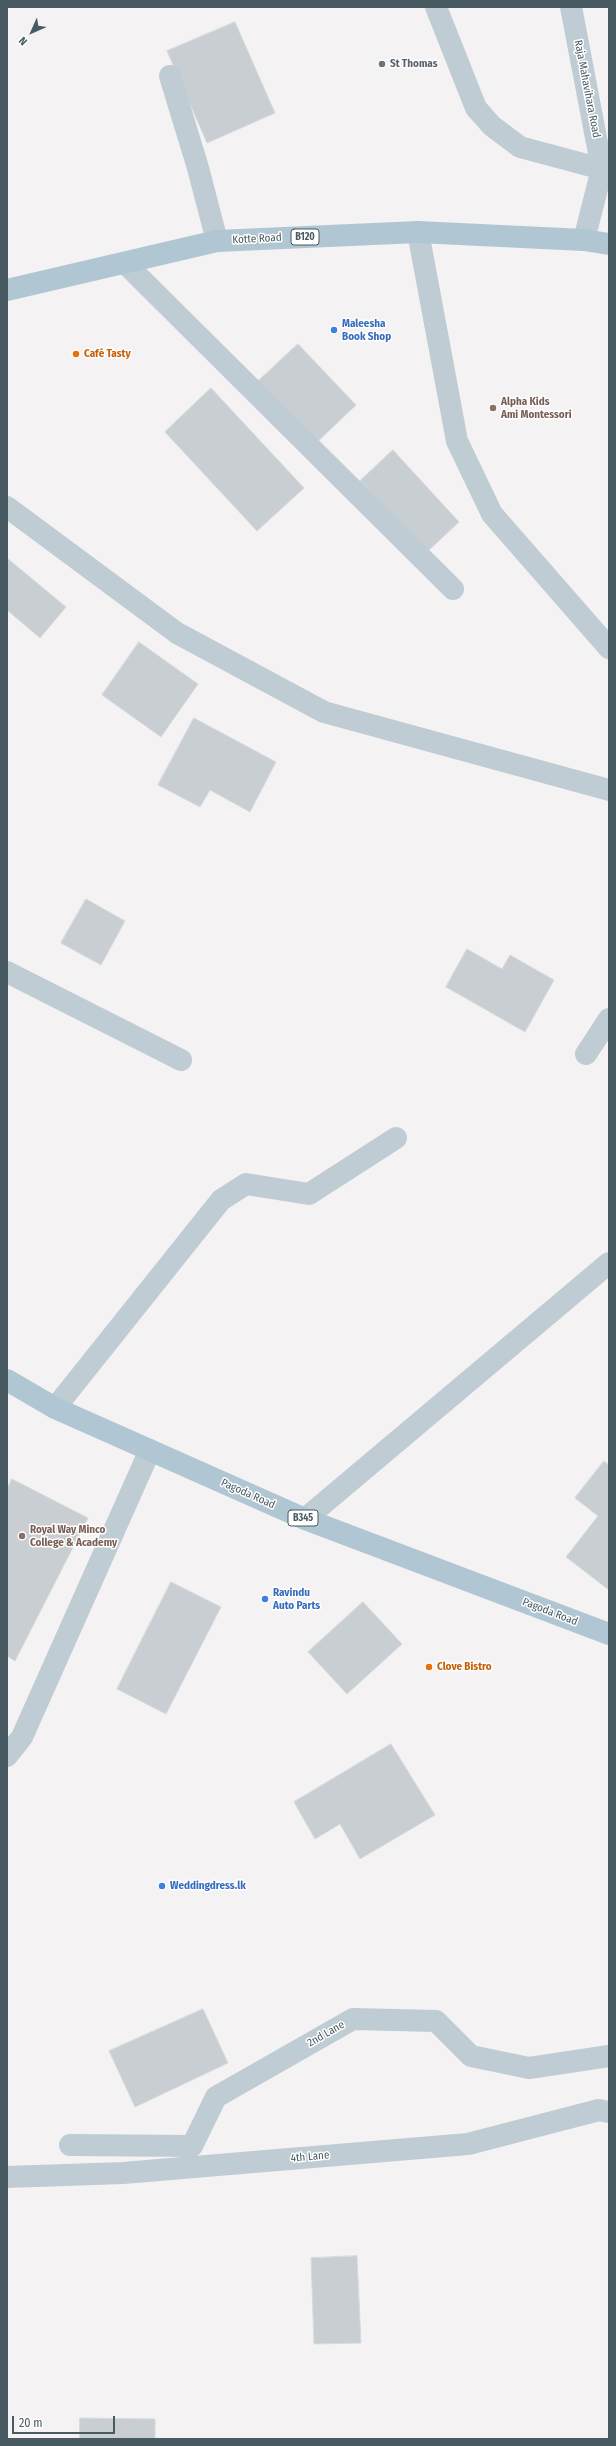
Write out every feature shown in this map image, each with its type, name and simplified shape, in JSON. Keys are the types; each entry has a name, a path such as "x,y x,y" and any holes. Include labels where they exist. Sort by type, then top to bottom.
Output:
{"main road":[{"name":"Kotte Road","path":"7,290 126,264 217,241 418,232 584,240 609,244"},
{"name":"Pagoda Road","path":"7,1380 55,1408 305,1519 609,1634"}],"street":[{"path":"436,7 476,108 492,126 520,147 602,169"},
{"name":"Raja Mahavihara Road","path":"571,7 602,169 584,240"},
{"path":"170,76 198,168 217,241"},
{"path":"418,232 457,441 492,514 609,648"},
{"path":"126,264 453,589"},
{"path":"7,507 176,633 324,712 609,790"},
{"path":"7,972 181,1060"},
{"path":"586,1054 609,1020"},
{"path":"55,1408 221,1200 246,1184 309,1194 396,1138"},
{"path":"305,1519 609,1263"},
{"path":"7,1756 22,1737 150,1450"},
{"name":"2nd Lane","path":"70,2146 192,2146 216,2097 353,2019 436,2021 472,2056 529,2068 609,2056"},
{"name":"4th Lane","path":"7,2177 123,2173 468,2144 599,2110 609,2112"}],"building":[{"path":"235,22 275,113 207,143 167,51"},
{"path":"298,344 356,405 313,446 255,384"},
{"path":"211,388 304,488 257,531 165,432"},
{"path":"393,450 459,522 427,552 360,481"},
{"path":"7,558 66,607 40,638 7,610"},
{"path":"139,642 198,684 161,737 102,695"},
{"path":"194,718 276,762 250,812 210,790 200,807 158,785"},
{"path":"86,899 125,921 101,965 61,943"},
{"path":"467,949 502,969 510,955 554,980 525,1032 446,987"},
{"path":"604,1461 609,1465 609,1590 566,1557 598,1516 575,1498"},
{"path":"12,1479 88,1518 15,1661 7,1656 7,1489"},
{"path":"171,1582 221,1607 166,1714 117,1689"},
{"path":"363,1602 402,1644 347,1694 308,1652"},
{"path":"391,1744 435,1815 360,1859 340,1824 315,1839 294,1802"},
{"path":"203,2009 228,2063 135,2107 109,2051"},
{"path":"357,2256 361,2343 314,2344 311,2258"},
{"path":"80,2418 155,2419 155,2439 80,2439"}],"place":[{"name":"St Thomas","path":"382,64"},
{"name":"Maleesha Book Shop","path":"334,330"},
{"name":"Café Tasty","path":"76,354"},
{"name":"Alpha Kids Ami Montessori","path":"493,408"},
{"name":"Royal Way Minco College & Academy","path":"22,1536"},
{"name":"Ravindu Auto Parts","path":"265,1599"},
{"name":"Clove Bistro","path":"429,1667"},
{"name":"Weddingdress.lk","path":"162,1886"}]}
